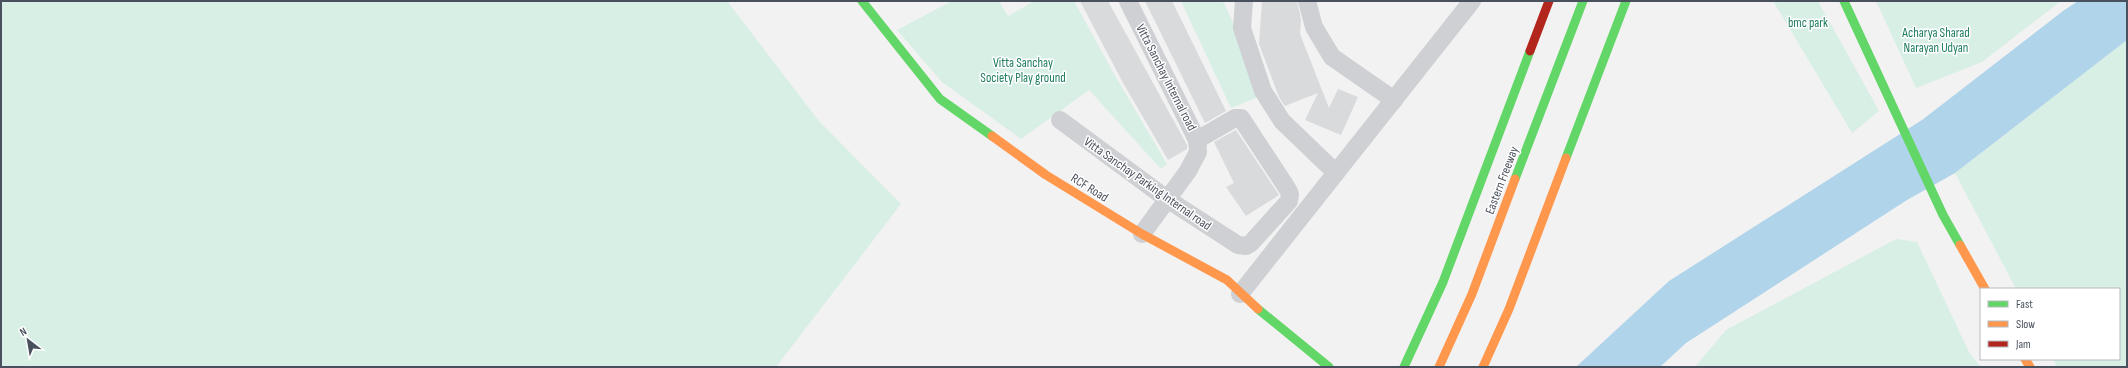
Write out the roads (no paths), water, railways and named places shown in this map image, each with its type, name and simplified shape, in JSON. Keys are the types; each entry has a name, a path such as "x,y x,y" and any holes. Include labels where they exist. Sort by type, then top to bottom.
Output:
{"main road":[{"name":"RCF Road","path":"862,1 897,48 940,99 1046,175 1142,234 1227,280 1240,294 1329,367"},
{"path":"1404,367 1443,282 1549,1"},
{"name":"Eastern Freeway","path":"1439,367 1472,294 1583,1"},
{"path":"1483,367 1509,309 1626,1"},
{"path":"1844,1 1943,215 1984,288"}],"street":[{"name":"Vitta Sanchay Internal road","path":"1128,1 1197,140 1198,152 1142,234"},
{"path":"1244,1 1242,28 1263,91 1282,121 1336,173"},
{"path":"1307,1 1314,27 1332,57 1394,100"},
{"path":"1240,294 1472,1"},
{"name":"Vitta Sanchay Parking Internal road","path":"1060,120 1167,199 1238,246 1246,246 1251,244 1289,201 1290,194 1241,118 1235,118 1197,140"}],"water":[{"path":"2078,1 2127,1 2127,40 1955,173 1907,200 1686,343 1660,367 1576,367 1669,281 1922,120"}],"park label":[{"name":"bmc park","path":"1808,22"},
{"name":"Acharya Sharad Narayan Udyan","path":"1936,40"},
{"name":"Vitta Sanchay Society Play ground","path":"1023,70"}]}
